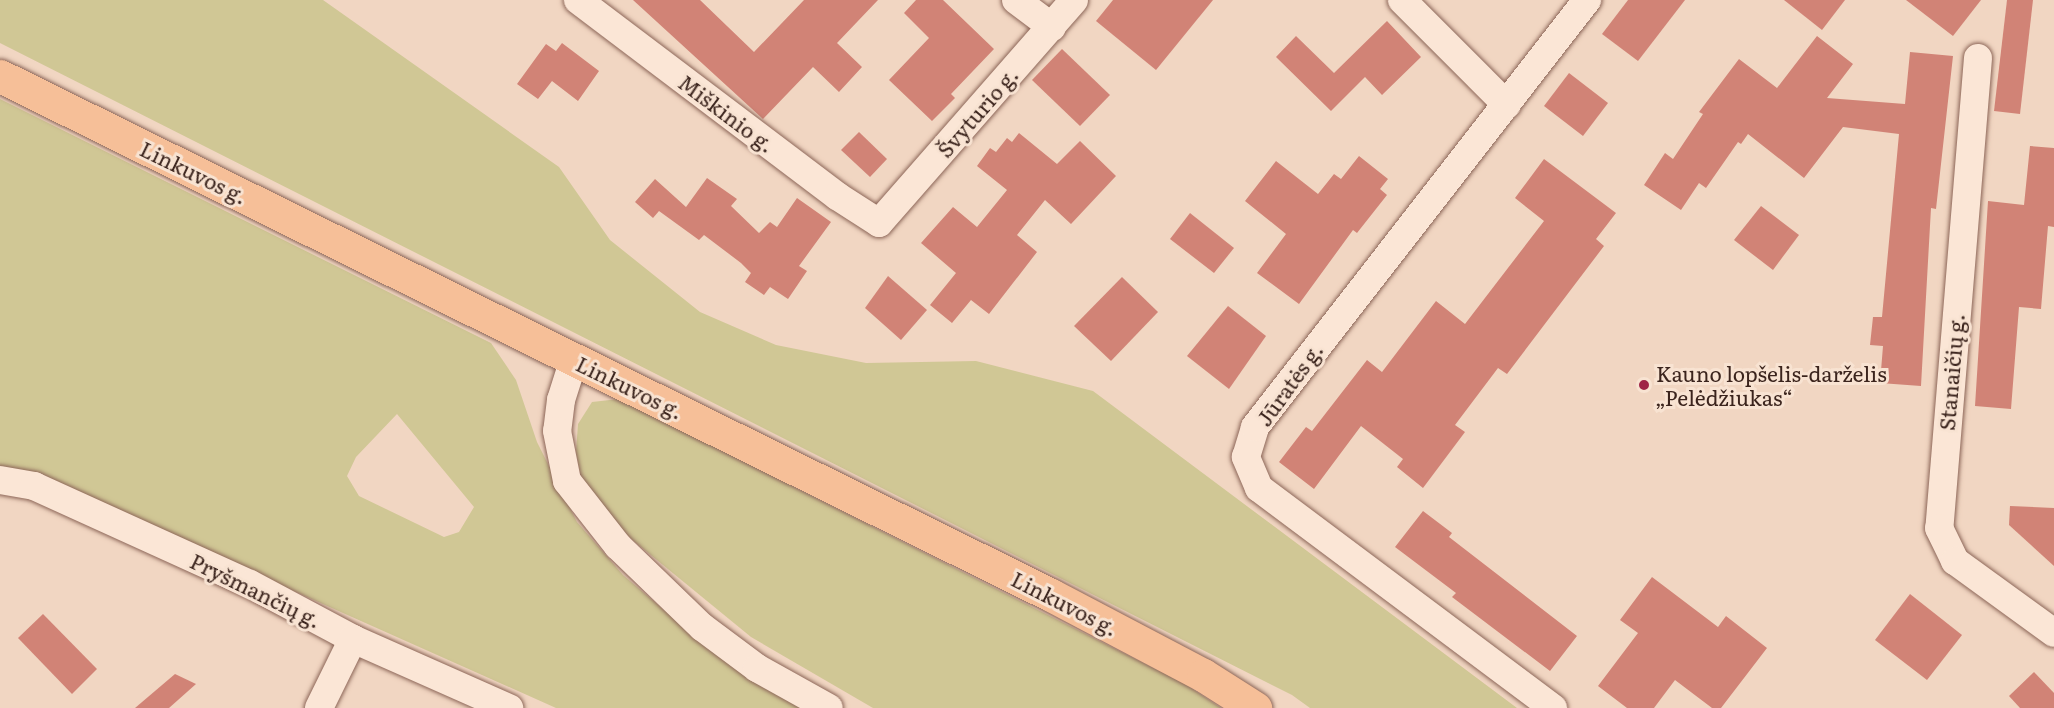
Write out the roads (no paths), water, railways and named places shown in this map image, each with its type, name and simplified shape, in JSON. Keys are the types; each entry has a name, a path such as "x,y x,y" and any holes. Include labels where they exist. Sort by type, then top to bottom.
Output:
{"main road":[{"name":"Linkuvos g.","path":"0,76 1051,595 1203,675 1255,708"}],"street":[{"name":"Miškinio g.","path":"578,0 837,196 879,223"},
{"path":"1016,0 1052,27"},
{"name":"Švyturio g.","path":"879,223 1074,0"},
{"path":"1402,0 1507,105"},
{"name":"Jūratės g.","path":"1553,708 1259,488 1246,458 1255,427 1587,0"},
{"name":"Stanaičių g.","path":"1978,58 1939,528 1955,561 2054,633"},
{"path":"574,359 561,400 557,431 567,482 618,546 702,627 757,668 829,708"},
{"name":"Pryšmančių g.","path":"0,480 34,486 250,584 353,639 509,708"},
{"path":"319,708 353,639"}],"place":[{"name":"Kauno lopšelis-darželis „Pelėdžiukas“","path":"1644,385"}]}
